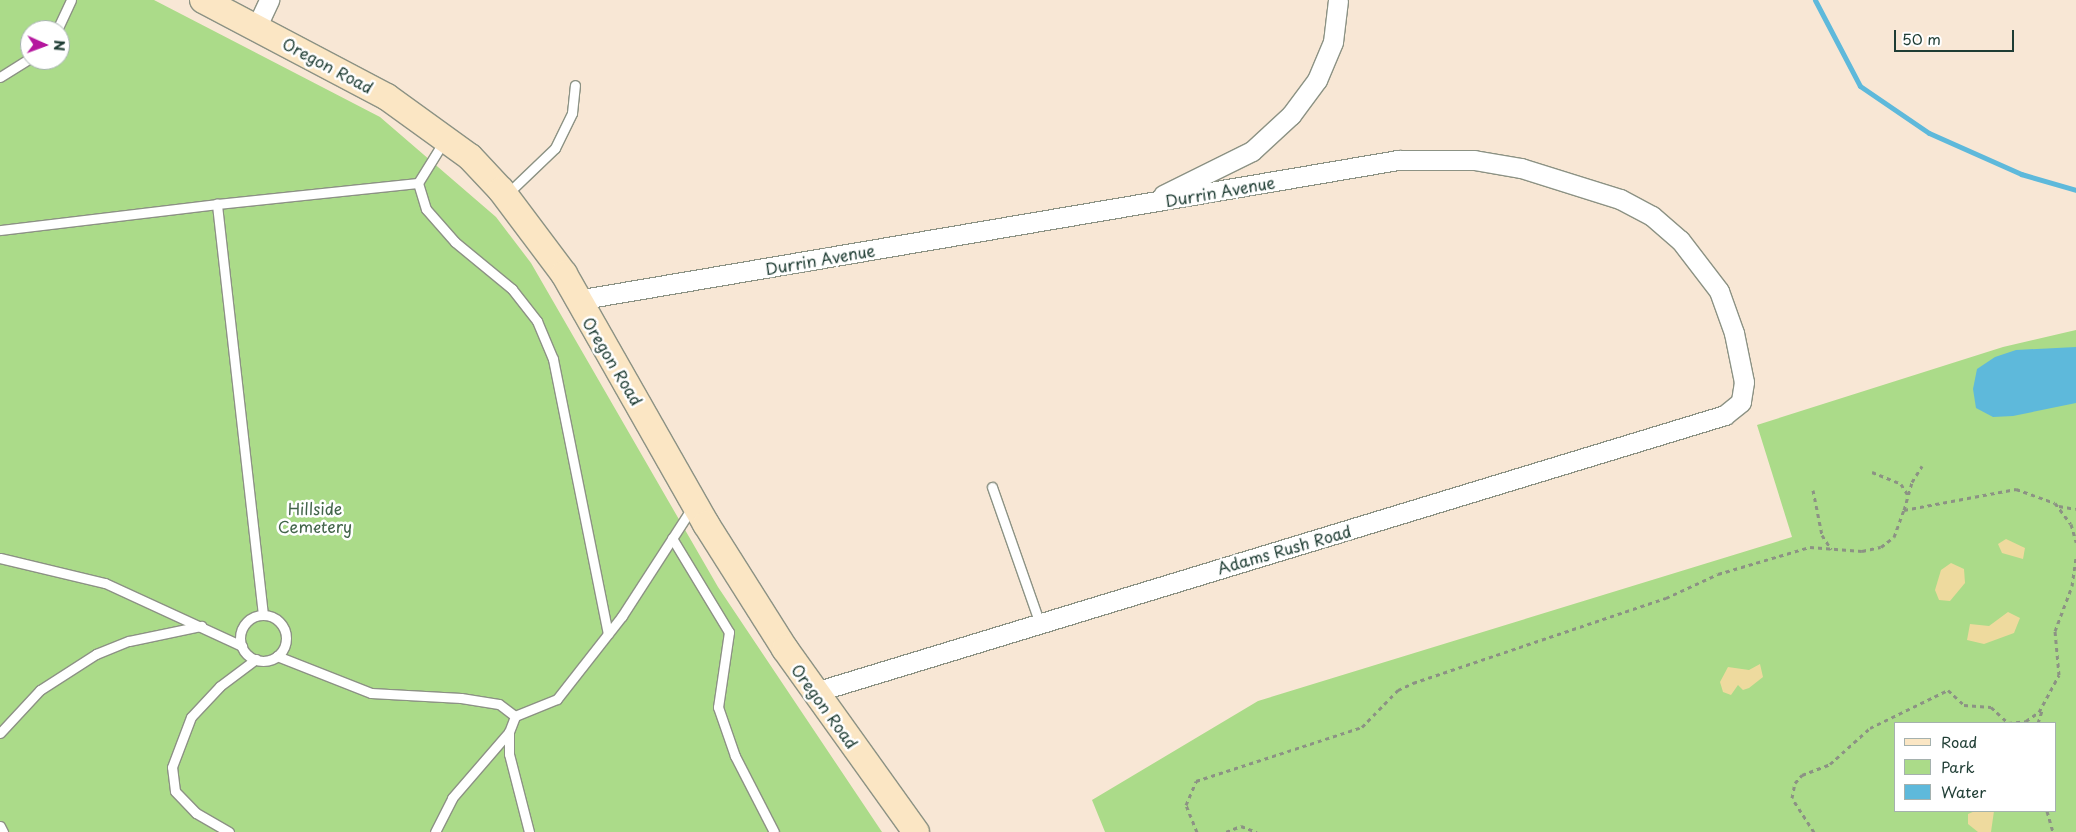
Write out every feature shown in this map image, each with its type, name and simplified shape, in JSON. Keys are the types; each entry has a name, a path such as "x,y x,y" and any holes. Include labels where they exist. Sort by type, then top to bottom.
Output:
{"street":[{"name":"Oregon Road","path":"203,0 257,26 387,97 470,157 506,195 564,274 695,503 815,692 916,832"},
{"path":"257,26 269,0"},
{"path":"1144,204 1252,151 1291,115 1317,80 1333,42 1338,0"},
{"name":"Durrin Avenue","path":"578,300 1398,160 1474,160 1569,180 1652,216 1702,265 1718,291 1734,333 1743,392"},
{"name":"Adams Rush Road","path":"815,692 1039,622 1441,505 1724,415 1741,402 1743,392"}],"lane":[{"path":"62,20 71,0"},
{"path":"0,77 20,64"},
{"path":"506,195 556,148 572,113 576,85"},
{"path":"445,139 418,183 426,209 454,242 512,289 537,321 553,358 608,634"},
{"path":"0,230 217,204 418,183"},
{"path":"217,204 263,615"},
{"path":"992,487 1039,622"},
{"path":"529,832 509,754 509,732 515,716 557,699 608,634 695,503"},
{"path":"672,538 729,632 718,708 735,756 774,832"},
{"path":"0,558 105,583 242,646 256,659"},
{"path":"242,646 244,624 263,615 276,619 285,630 285,644 277,656"},
{"path":"0,733 40,690 96,654 129,641 202,626"},
{"path":"229,832 196,813 175,791 172,767 191,718 220,686 256,659 277,656 371,693 461,698 499,704 515,716"},
{"path":"436,832 472,772 509,732"},
{"path":"0,826 3,832"}],"path":[{"path":"1197,832 1186,805 1196,781 1362,727 1398,690 1666,598 1753,562 1810,547 1862,551 1880,547 1894,537 1908,496 1922,466"},
{"path":"1872,472 1901,484 1908,496"},
{"path":"1904,510 1946,505 2003,488 2042,496 2058,506 2076,508"},
{"path":"1813,490 1822,535 1832,550"},
{"path":"2058,506 2074,534 2076,542"},
{"path":"2074,534 2076,529"},
{"path":"2038,722 2059,675 2055,631 2072,586 2076,557"},
{"path":"1814,832 1792,798 1795,783 1802,774 1830,764 1870,728 1948,690 1964,705 1991,708 2007,722"},
{"path":"2017,722 2026,721 2045,704"},
{"path":"2047,812 2053,832"},
{"path":"1226,832 1241,826 1257,832"}],"green space":[{"name":"Hillside Cemetery","path":"0,0 154,0 380,117 496,217 531,263 718,587 882,832 0,832"},
{"path":"2076,330 2076,832 1105,832 1092,800 1258,701 1792,537 1757,425 2003,347"}],"sand":[{"path":"2006,539 2025,548 2023,559 2002,553 1998,544"},
{"path":"1951,563 1964,569 1965,583 1950,601 1939,600 1935,590 1941,570"},
{"path":"2008,612 2020,618 2014,633 1984,644 1967,640 1970,624 1989,626"},
{"path":"1760,664 1763,677 1749,688 1743,690 1738,685 1731,695 1723,692 1720,682 1728,667 1749,670"},
{"path":"1973,812 1994,812 1991,832 1978,832 1968,824 1968,814"}],"water":[{"path":"2076,347 2076,403 2013,416 1993,417 1976,408 1973,389 1977,369 1995,357 2016,350"}],"waterway":[{"path":"1815,0 1860,86 1929,133 2021,174 2076,190"}]}
